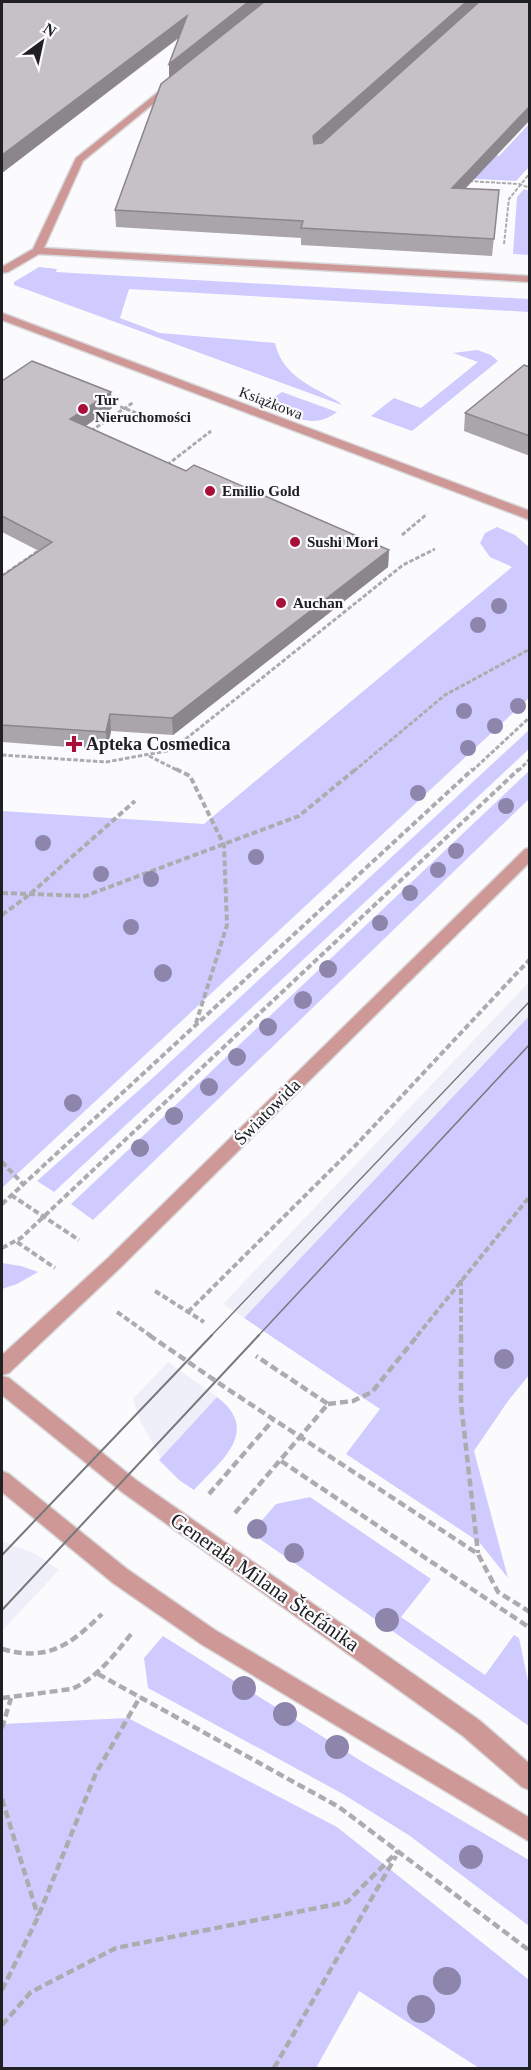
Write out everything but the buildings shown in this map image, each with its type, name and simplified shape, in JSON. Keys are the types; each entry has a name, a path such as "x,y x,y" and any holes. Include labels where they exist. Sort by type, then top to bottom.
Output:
{"street":[{"path":"37,251 79,160 183,75"},
{"path":"4,270 37,251 530,279"},
{"name":"Książkowa","path":"2,316 530,516"},
{"name":"Światowida","path":"2,1367 114,1263 530,853"},
{"name":"Generała Milana Štefánika","path":"2,1384 129,1486 471,1728 530,1779"},
{"path":"2,1480 120,1576 208,1636 530,1831"}],"path":[{"path":"500,278 509,199 530,173"},
{"path":"461,181 519,184 530,188"},
{"path":"90,432 141,397"},
{"path":"104,400 160,422"},
{"path":"159,471 218,426"},
{"path":"402,536 433,508"},
{"path":"2,576 45,547"},
{"path":"2,755 105,762 149,756 172,750 403,565 435,549"},
{"path":"2,893 84,896 299,816 445,695 530,649"},
{"path":"2,1204 530,717"},
{"path":"149,756 190,776 224,845 227,925 195,1025"},
{"path":"2,1248 17,1242 530,759"},
{"path":"2,915 29,895 135,801"},
{"path":"188,1312 356,1146 530,959"},
{"path":"2,1162 23,1184"},
{"path":"11,1195 79,1240"},
{"path":"256,1356 328,1404 353,1401 372,1392 530,1196"},
{"path":"17,1242 52,1266"},
{"path":"461,1280 461,1404 478,1554 498,1592 530,1612"},
{"path":"155,1290 204,1322"},
{"path":"137,1326 273,1420 478,1554"},
{"path":"231,1517 328,1404"},
{"path":"204,1499 273,1420"},
{"path":"280,1461 530,1628"},
{"path":"2,1649 22,1655 31,1655 42,1654 65,1646 85,1632 107,1609"},
{"path":"2,1698 72,1689 98,1674 134,1631"},
{"path":"98,1674 339,1807 530,1951"},
{"path":"2,1990 38,1917 96,1773 140,1697"},
{"path":"2,1728 11,1698"},
{"path":"2,1799 38,1917"},
{"path":"2,2025 31,1992 116,1948 347,1902 398,1851"},
{"path":"274,2068 398,1851"}],"shaded area":[{"path":"529,124 529,167 516,181 439,177 466,149 499,156"},
{"path":"524,189 529,191 529,255 513,254 517,197"},
{"path":"39,267 57,269 56,272 529,299 529,312 129,289 120,318 160,333 275,343 282,360 293,373 342,405 14,285 14,282"},
{"path":"477,350 491,355 498,361 412,431 371,416 394,398 421,408 478,362 453,353"},
{"path":"282,392 337,412 328,418 310,421 267,406 267,402"},
{"path":"497,527 515,535 529,547 529,698 2,1188 2,811 204,824 512,567 490,557 480,543 485,533"},
{"path":"529,730 529,749 54,1192 37,1181 156,1075"},
{"path":"529,771 529,799 93,1220 71,1204"},
{"path":"529,982 529,1016 244,1318 223,1304"},
{"path":"529,1016 529,1375 474,1451 508,1578 479,1542 346,1454 380,1409 244,1318"},
{"path":"2,1263 38,1272 17,1284 2,1289"},
{"path":"168,1362 217,1397 161,1458 140,1421 133,1399"},
{"path":"217,1397 230,1410 236,1422 236,1434 225,1457 194,1490 179,1480 159,1460"},
{"path":"310,1497 431,1579 401,1617 485,1675 514,1635 519,1638 529,1686 529,1726 251,1533 276,1504"},
{"path":"2,1541 36,1554 59,1570 2,1631"},
{"path":"163,1636 366,1764 529,1860 529,1926 410,1836 343,1794 148,1688 144,1658"},
{"path":"128,1718 337,1827 529,1980 529,2068 479,2068 359,1991 316,2068 2,2068 2,1724"}],"tram line":[{"path":"211,1336 530,1001"},
{"path":"258,1336 530,1044"},
{"path":"2,1555 212,1335"},
{"path":"2,1610 259,1335"}],"place":[{"name":"Tur Nieruchomości","path":"83,409"},
{"name":"Emilio Gold","path":"210,491"},
{"name":"Sushi Mori","path":"295,542"},
{"name":"Auchan","path":"281,603"},
{"name":"Apteka Cosmedica","path":"74,744"}]}
